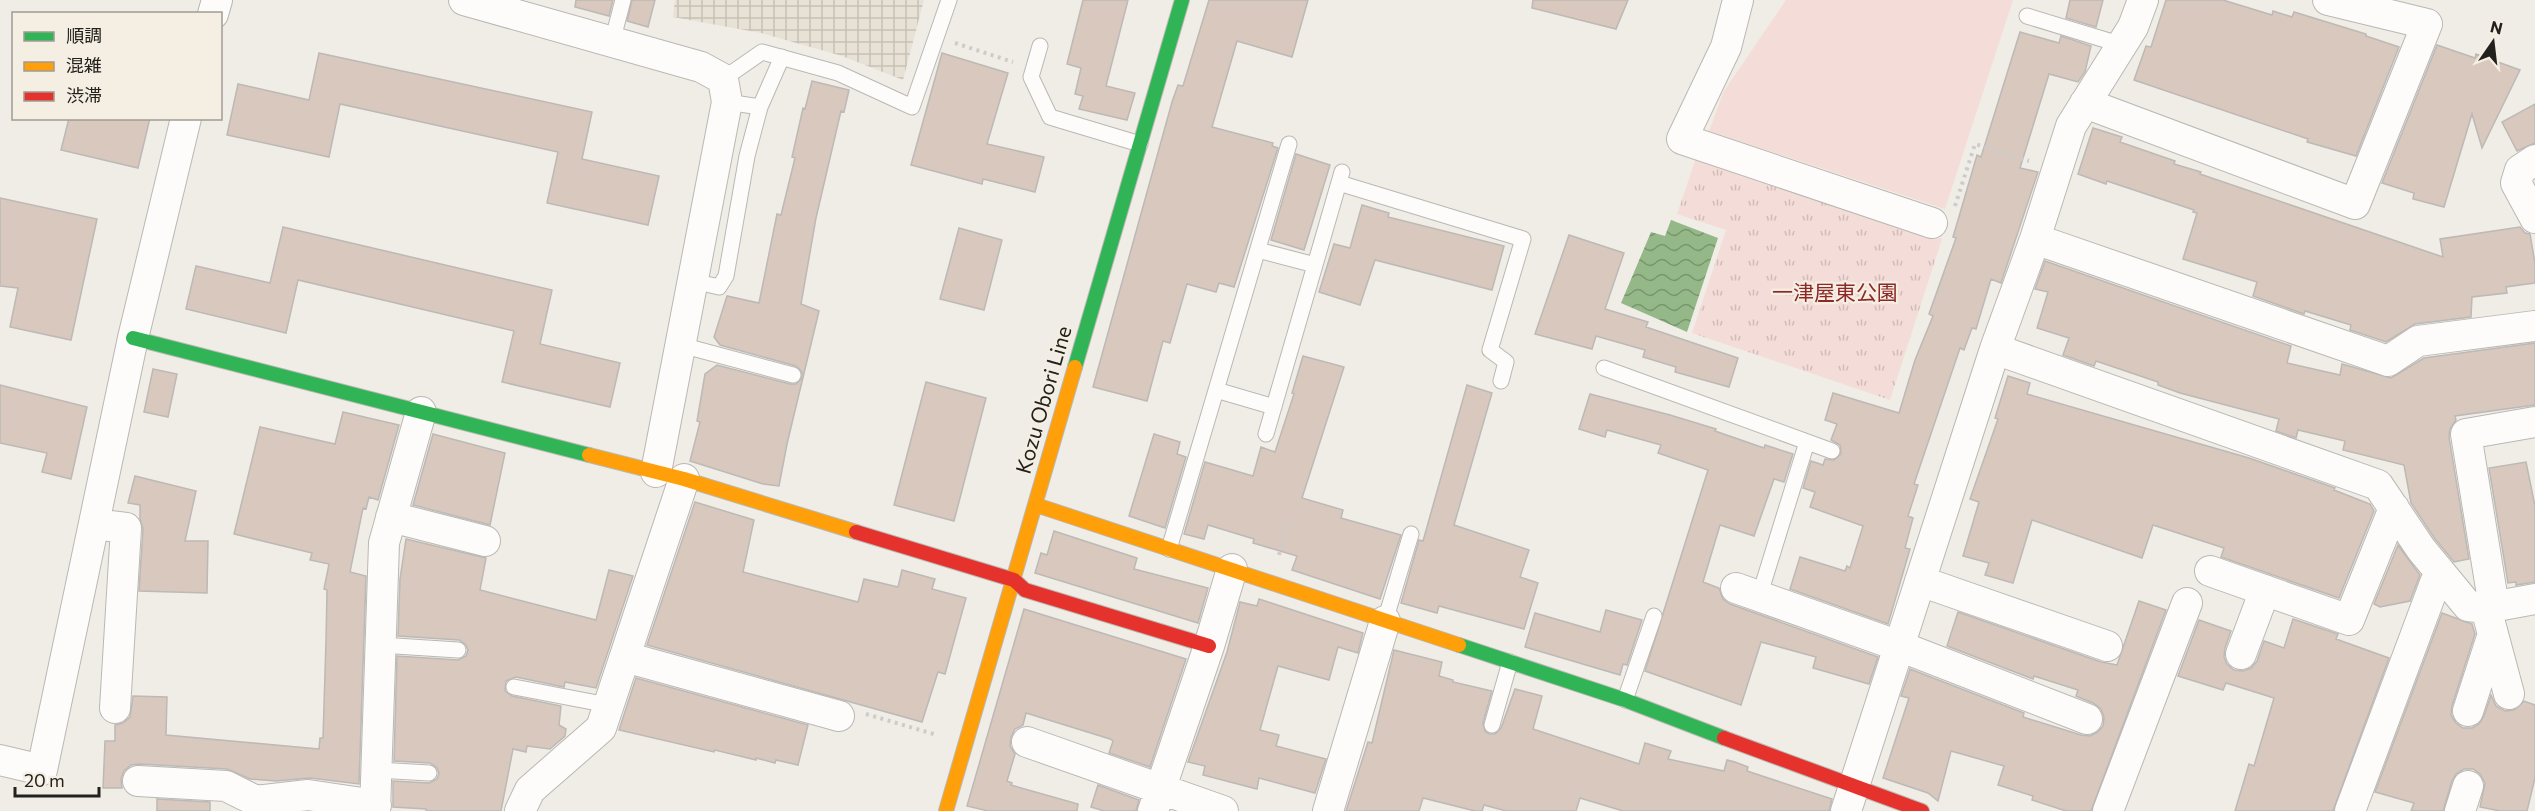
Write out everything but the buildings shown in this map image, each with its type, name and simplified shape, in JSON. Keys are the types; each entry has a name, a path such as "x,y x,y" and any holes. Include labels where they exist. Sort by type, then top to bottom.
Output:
{"street":[{"path":"464,0 524,8 612,42 701,67 725,91 681,345 670,475 625,657 600,728 530,790 520,811"},
{"name":"Kozu Obori Line","path":"946,811 1182,0"},
{"path":"1738,0 1726,47 1682,139 1932,223"},
{"path":"1849,799 1995,349 2035,239 2071,126 2133,27 2143,0"},
{"path":"2085,103 2355,204 2427,24 2328,0"},
{"path":"0,760 42,770 133,338 186,120"},
{"path":"2535,160 2520,170 2516,183 2535,218"},
{"path":"2035,239 2388,360 2418,341 2535,326"},
{"path":"133,338 670,475 1014,580 1025,590 1209,646"},
{"path":"1995,349 2378,485 2421,549 2468,606 2491,616 2535,599"},
{"path":"138,781 226,786 256,806 308,795 376,808 384,543 421,412"},
{"path":"2509,694 2491,616 2466,434 2535,422"},
{"path":"1036,505 1625,700 1849,799 1922,811"},
{"path":"2210,571 2349,620 2394,508"},
{"path":"391,518 485,540"},
{"path":"94,524 126,528 115,708"},
{"path":"1156,799 1209,646 1232,569"},
{"path":"1920,581 2107,646"},
{"path":"2350,811 2435,583"},
{"path":"2241,654 2265,590"},
{"path":"1748,593 1899,646 2034,713 2087,719"},
{"path":"2108,811 2187,603"},
{"path":"2468,711 2491,616"},
{"path":"1328,811 1385,621"},
{"path":"625,657 839,716"},
{"path":"1027,742 1156,799 1223,811"}],"lane":[{"path":"612,42 623,0"},
{"path":"760,107 725,91 762,52 838,73 912,107 949,0"},
{"path":"2027,16 2122,45"},
{"path":"1040,46 1031,77 1050,117 1140,144"},
{"path":"693,281 719,287 726,276 747,156 760,107 782,57"},
{"path":"1169,549 1289,144"},
{"path":"1266,434 1340,177 1523,239 1490,350 1506,362 1501,381"},
{"path":"1258,249 1315,265"},
{"path":"681,345 794,375"},
{"path":"1604,369 1832,451"},
{"path":"1216,390 1274,407"},
{"path":"1748,593 1807,442"},
{"path":"1385,621 1411,534"},
{"path":"1625,700 1654,616"},
{"path":"380,645 458,650"},
{"path":"1492,726 1510,662"},
{"path":"514,687 608,705"},
{"path":"377,770 429,773"}],"path":[{"path":"936,38 1034,68"},
{"path":"1932,223 1948,228 1975,144 2057,169"},
{"path":"839,716 864,713 940,736"}],"shaded area":[{"path":"675,0 924,0 903,80 842,56 761,33 673,17"}],"green space":[{"path":"1786,0 2013,0 1945,209 1709,131 1724,91"},
{"name":"一津屋東公園","path":"1696,158 1942,239 1890,400 1692,333 1726,230 1677,214"}],"water":[{"path":"1671,220 1718,238 1687,332 1621,303 1651,232 1665,236"}],"traffic: fast":[{"path":"1075,367 1182,0"},
{"path":"133,338 589,455"},
{"path":"1459,645 1625,700 1724,738"}],"traffic: slow":[{"path":"946,811 1075,367"},
{"path":"589,455 684,479 856,532"},
{"path":"1036,505 1459,645"}],"traffic: jam":[{"path":"856,532 1014,580 1025,590 1209,646"},
{"path":"1724,738 1922,811"}]}
